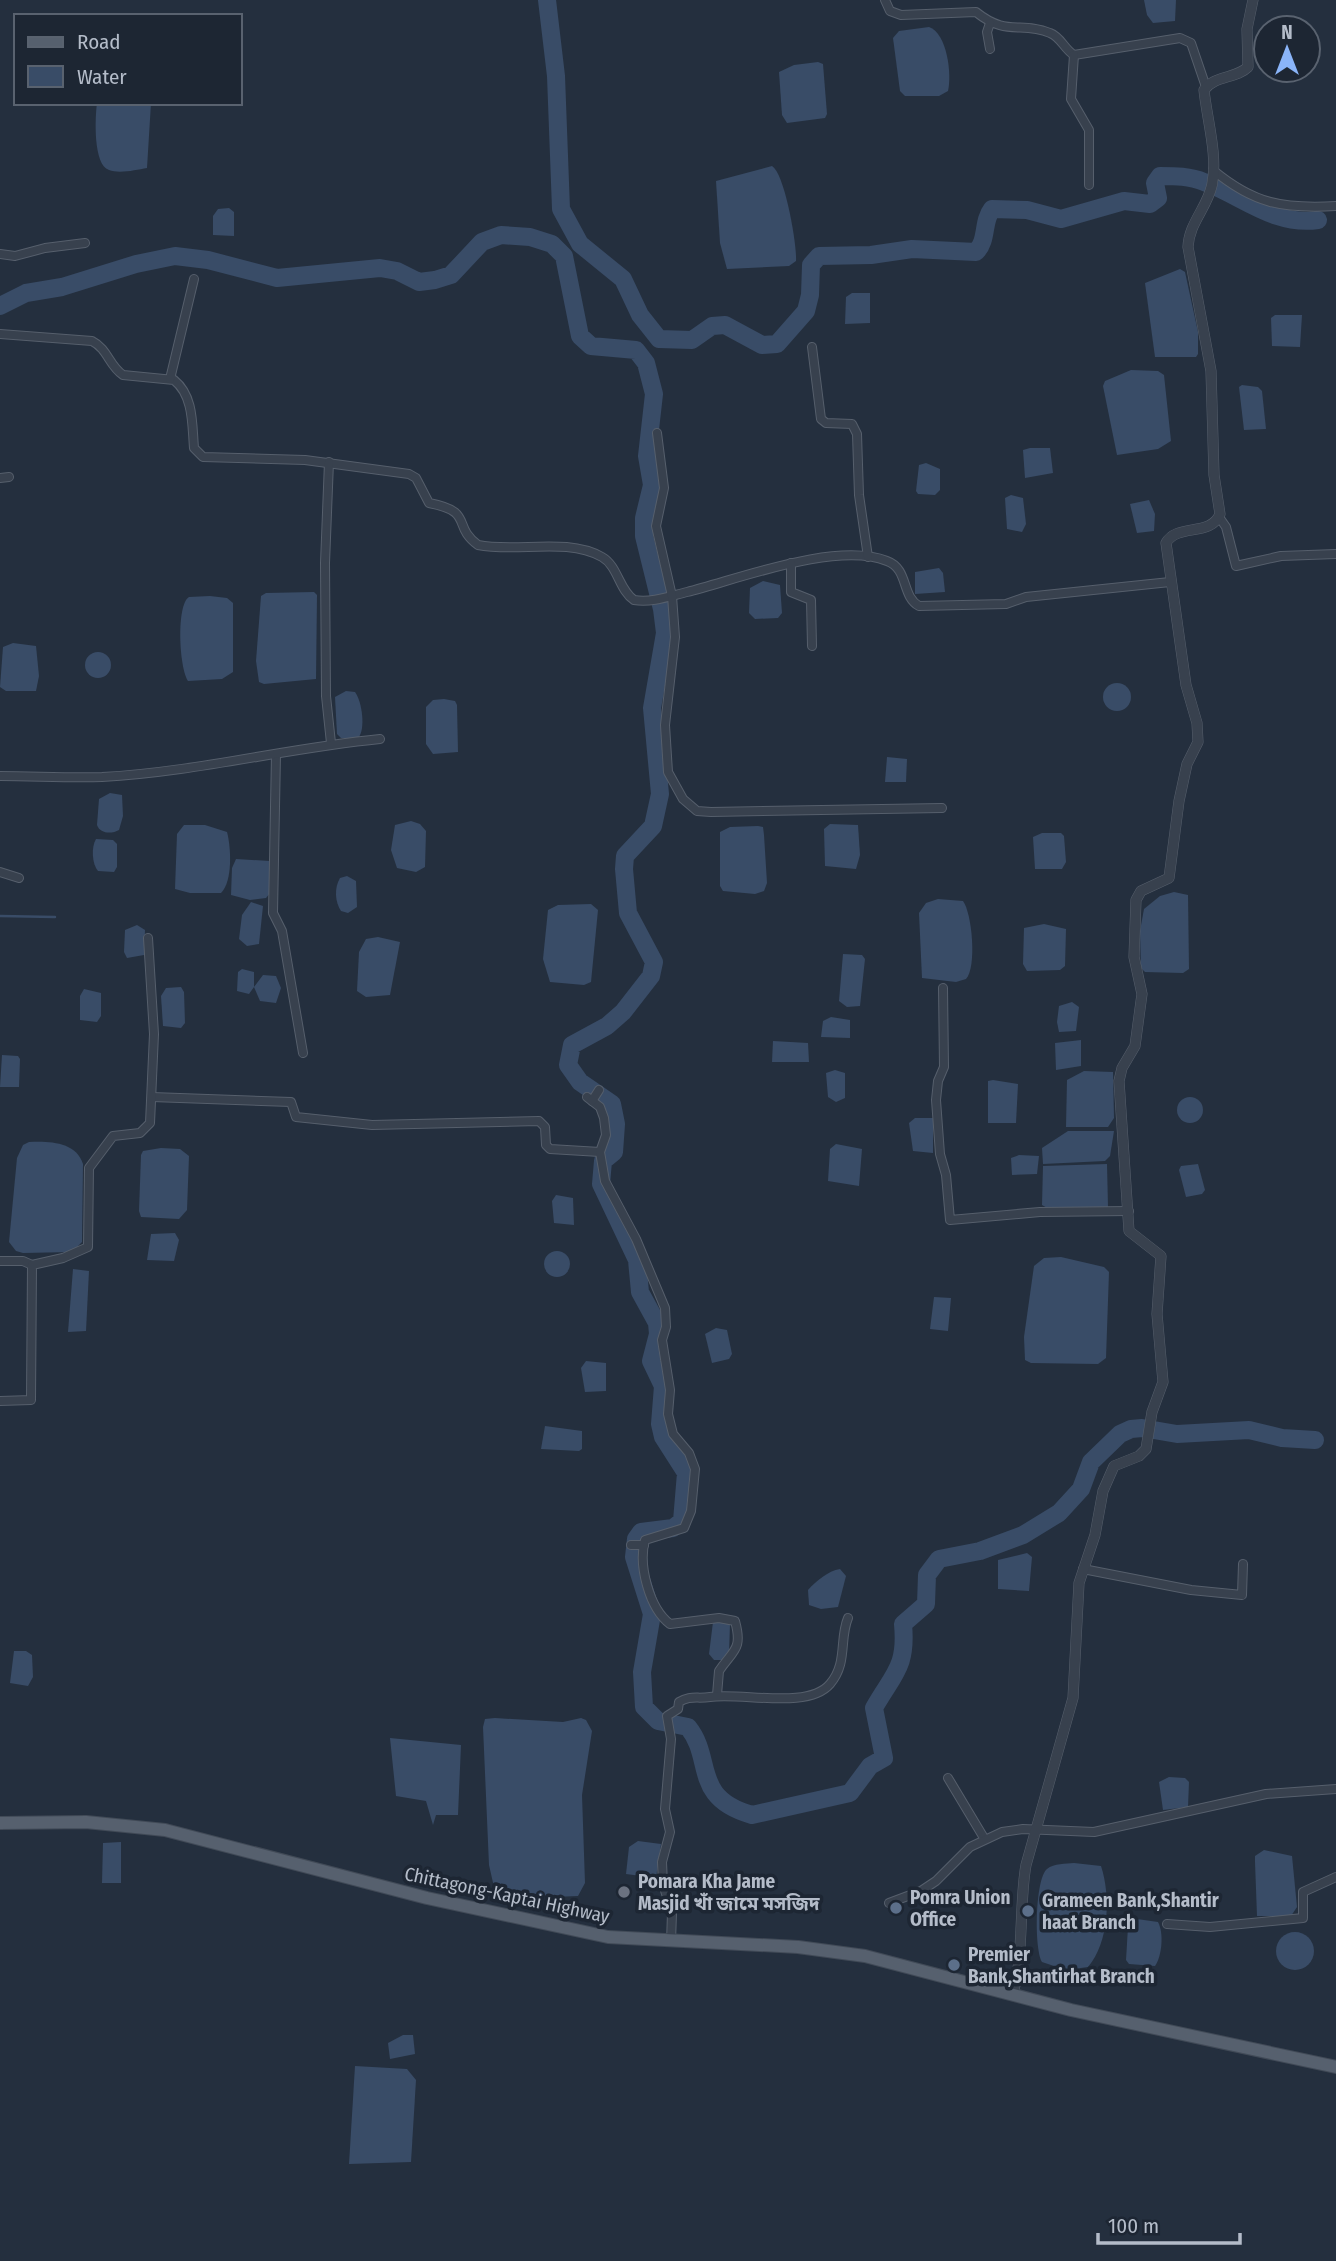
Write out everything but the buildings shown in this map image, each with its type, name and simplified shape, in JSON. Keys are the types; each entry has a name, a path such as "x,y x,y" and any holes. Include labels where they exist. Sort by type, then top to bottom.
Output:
{"main road":[{"name":"Chittagong-Kaptai Highway","path":"0,1823 86,1822 165,1830 392,1889 623,1939 798,1947 846,1953 937,1973 1012,1995 1336,2067"}],"street":[{"path":"885,0 890,11 901,15 976,12 990,23 1004,28 1047,31 1058,36 1074,55 1071,99 1089,130 1089,185"},
{"path":"1206,86 1248,67 1247,29 1253,0"},
{"path":"990,23 987,32 990,49"},
{"path":"1074,55 1180,38 1191,43 1206,86 1213,173 1209,194 1192,224 1188,247 1213,381 1214,475 1219,517 1226,527 1236,566 1281,556 1336,554"},
{"path":"1213,173 1243,193 1273,204 1298,208 1336,206"},
{"path":"0,254 15,256 46,248 85,243"},
{"path":"170,379 194,279"},
{"path":"0,334 92,341 103,348 116,371 122,375 170,379 179,384 186,394 194,448 199,456 329,462 409,474 416,478 429,503 448,506 456,512 468,535 478,545 563,548 592,553 606,559 630,597 652,600 809,559 868,557 897,566 912,602 919,606 1006,604 1026,597 1170,582"},
{"path":"812,347 821,419 826,423 852,424 857,433 859,495 868,557"},
{"path":"657,433 664,488 656,526 675,637 665,746 668,772 683,799 696,811 942,808"},
{"path":"329,462 325,563 326,696 331,743"},
{"path":"1012,1995 1017,1973 1021,1892 1035,1830 1073,1698 1078,1592 1083,1569 1095,1535 1110,1471 1139,1456 1147,1444 1150,1422 1164,1374 1157,1314 1160,1253 1129,1231 1119,1090 1122,1068 1135,1046 1142,994 1134,965 1135,908 1141,891 1169,878 1179,801 1187,764 1198,742 1197,723 1186,685 1166,550 1170,536 1202,528 1219,517"},
{"path":"791,563 791,592 811,600 812,646"},
{"path":"0,776 103,776 276,754 331,743 380,739"},
{"path":"276,754 273,913 282,931 303,1053"},
{"path":"0,872 19,877"},
{"path":"0,1261 23,1261 32,1265 62,1258 88,1247 89,1168 113,1136 146,1129 152,1097 154,1034 149,938"},
{"path":"943,988 944,1067 938,1081 936,1100 940,1154 946,1175 950,1220 1040,1212 1129,1211"},
{"path":"152,1097 291,1102 296,1117 372,1125 539,1121 545,1126 546,1145 550,1149 600,1152"},
{"path":"593,1097 604,1118 606,1135 600,1152 605,1181 625,1230 666,1308 666,1327 662,1339 670,1390 670,1425 689,1453 695,1469 691,1511 684,1528 675,1534 650,1537 638,1545 646,1577 662,1618 670,1624 719,1618 735,1621 737,1644 731,1659 719,1671 717,1695"},
{"path":"0,1401 32,1400 32,1265"},
{"path":"1083,1569 1191,1590 1242,1595 1243,1564"},
{"path":"671,1942 672,1913 663,1884 662,1862 670,1832 665,1809 670,1733 667,1716 678,1709 679,1702 689,1696 796,1699 813,1696 829,1686 837,1672 846,1641 843,1629 848,1618"},
{"path":"948,1778 984,1838"},
{"path":"889,1903 921,1891 936,1881 970,1847 984,1838 1002,1832 1094,1832 1266,1794 1336,1789"},
{"path":"1167,1924 1210,1927 1303,1917 1303,1892 1336,1877"}],"water":[{"path":"1144,0 1176,0 1175,21 1153,23 1147,15"},
{"path":"929,27 940,37 947,55 948,91 939,96 905,96 900,91 893,38 899,31"},
{"path":"818,62 823,64 827,114 825,118 787,123 782,115 779,72 794,65"},
{"path":"97,105 151,105 147,168 118,172 104,166 96,140"},
{"path":"772,166 786,195 796,261 789,266 727,269 720,243 716,181"},
{"path":"229,208 234,212 234,236 213,235 213,216 218,209"},
{"path":"1180,269 1185,272 1198,332 1198,354 1196,357 1155,357 1145,283"},
{"path":"852,293 870,293 870,323 845,324 846,297"},
{"path":"1275,315 1302,315 1300,347 1272,346 1271,318"},
{"path":"1131,370 1158,371 1164,375 1171,441 1158,449 1117,455 1103,386 1105,381"},
{"path":"1239,387 1258,387 1262,391 1266,429 1244,430"},
{"path":"1050,448 1053,473 1025,478 1023,450"},
{"path":"926,463 940,469 940,490 935,495 918,494 916,491 919,465"},
{"path":"1011,495 1023,498 1026,524 1022,532 1007,529 1005,498"},
{"path":"1149,500 1155,514 1154,531 1137,533 1130,504"},
{"path":"939,568 943,573 945,592 915,594 915,572"},
{"path":"763,581 780,585 782,613 778,618 755,619 749,613 750,588"},
{"path":"314,592 317,595 316,679 264,684 259,682 256,661 261,596 266,593"},
{"path":"189,597 227,598 233,603 233,672 222,679 188,681 181,651 182,612"},
{"path":"13,643 36,646 39,676 36,691 6,691 0,687 3,647"},
{"path":"98,652 107,656 111,665 107,674 98,678 89,674 85,665 89,656"},
{"path":"1117,683 1127,687 1131,697 1127,707 1117,711 1107,707 1103,697 1107,687"},
{"path":"346,691 355,692 360,702 362,729 358,738 341,738 337,734 335,697"},
{"path":"433,700 455,701 457,705 458,752 433,754 426,744 426,707"},
{"path":"887,757 907,759 906,782 885,782"},
{"path":"110,793 122,795 123,816 119,830 110,833 103,832 97,825 99,799"},
{"path":"411,821 420,824 426,831 425,867 416,872 397,868 391,850 395,825"},
{"path":"830,824 858,825 860,855 856,869 825,866 824,829"},
{"path":"184,825 205,825 227,832 229,872 228,881 221,893 190,893 175,889 177,834"},
{"path":"730,827 763,827 764,835 767,883 764,891 755,894 723,891 720,886 720,832"},
{"path":"1042,833 1061,833 1064,836 1066,862 1062,869 1035,869 1033,837"},
{"path":"96,839 113,840 117,844 117,867 114,872 98,871 96,868 93,851"},
{"path":"236,859 270,861 270,893 266,898 250,900 231,895 232,868"},
{"path":"347,876 356,881 357,907 348,913 341,911 336,895 340,878"},
{"path":"1174,892 1188,895 1189,969 1183,973 1145,972 1141,968 1140,931 1144,909 1160,896"},
{"path":"938,899 963,901 969,917 972,952 969,973 966,979 956,982 922,978 919,913 926,903"},
{"path":"251,902 263,906 259,944 247,946 239,939 242,915"},
{"path":"591,904 598,910 591,982 584,985 550,982 543,959 548,910 558,905"},
{"path":"1044,924 1066,929 1065,966 1060,970 1027,971 1023,964 1024,928"},
{"path":"137,925 145,930 144,955 127,958 124,952 125,930"},
{"path":"378,937 400,942 390,995 366,997 357,991 359,952 366,939"},
{"path":"843,954 862,955 865,959 860,1006 847,1007 839,1001"},
{"path":"242,969 254,972 254,987 249,994 237,991 238,972"},
{"path":"263,975 276,976 281,988 276,1003 260,1001 254,987"},
{"path":"181,987 184,992 185,1023 181,1028 163,1026 161,996 166,988"},
{"path":"84,989 101,993 101,1016 97,1022 80,1020 80,996"},
{"path":"1072,1002 1079,1007 1076,1031 1059,1032 1059,1006"},
{"path":"831,1017 850,1020 850,1038 821,1037 823,1021"},
{"path":"1081,1040 1081,1066 1056,1070 1055,1043"},
{"path":"773,1041 808,1043 809,1062 772,1062"},
{"path":"2,1055 18,1056 20,1059 19,1087 0,1087"},
{"path":"835,1070 845,1073 845,1098 836,1102 828,1097 826,1073"},
{"path":"1084,1071 1113,1072 1114,1118 1108,1127 1066,1127 1067,1080"},
{"path":"988,1081 1018,1084 1016,1123 988,1123"},
{"path":"1190,1097 1199,1101 1203,1110 1199,1119 1190,1123 1181,1119 1177,1110 1181,1101"},
{"path":"915,1118 933,1118 933,1153 913,1151 909,1123"},
{"path":"1068,1131 1114,1131 1110,1156 1105,1161 1043,1164 1042,1148"},
{"path":"29,1142 61,1144 75,1151 83,1164 82,1242 72,1252 23,1253 16,1251 9,1242 17,1158 23,1145"},
{"path":"836,1144 862,1149 859,1186 828,1181 830,1149"},
{"path":"180,1149 189,1156 187,1210 179,1219 141,1217 139,1211 141,1155 143,1151"},
{"path":"1019,1155 1039,1156 1037,1174 1012,1175 1011,1158"},
{"path":"1107,1164 1108,1207 1049,1209 1042,1205 1043,1166"},
{"path":"1198,1164 1205,1190 1202,1194 1186,1197 1179,1170 1181,1166"},
{"path":"556,1195 573,1198 574,1225 554,1223 552,1201"},
{"path":"175,1233 179,1240 174,1261 147,1260 151,1234"},
{"path":"557,1251 566,1255 570,1264 566,1273 557,1277 548,1273 544,1264 548,1255"},
{"path":"1061,1257 1104,1267 1109,1272 1106,1358 1098,1364 1031,1363 1025,1360 1024,1337 1034,1266 1044,1258"},
{"path":"73,1269 89,1271 86,1331 68,1332"},
{"path":"934,1297 951,1298 948,1331 930,1329"},
{"path":"716,1328 727,1330 732,1354 729,1359 712,1363 705,1334"},
{"path":"586,1361 606,1363 606,1391 585,1392 581,1368"},
{"path":"545,1426 582,1431 582,1449 541,1449"},
{"path":"1027,1553 1032,1557 1029,1591 998,1589 998,1560"},
{"path":"840,1569 846,1576 838,1607 821,1609 809,1605 808,1590 822,1577"},
{"path":"718,1620 730,1623 729,1655 723,1660 714,1660 709,1654 713,1622"},
{"path":"14,1651 26,1651 32,1655 33,1677 28,1686 10,1683"},
{"path":"581,1718 586,1720 592,1731 582,1795 585,1883 578,1896 553,1897 494,1887 489,1865 483,1727 485,1719 563,1722"},
{"path":"390,1738 461,1745 458,1815 436,1815 433,1825 426,1801 396,1796"},
{"path":"1169,1777 1185,1778 1189,1782 1188,1807 1163,1810 1159,1782"},
{"path":"638,1841 661,1844 656,1878 626,1874 629,1847"},
{"path":"121,1842 121,1883 102,1883 103,1843"},
{"path":"1264,1850 1292,1856 1297,1907 1291,1916 1257,1916 1255,1856"},
{"path":"1074,1863 1101,1866 1106,1891 1106,1919 1100,1945 1088,1967 1066,1970 1042,1962 1038,1943 1038,1899 1043,1875 1047,1869"},
{"path":"1137,1919 1158,1922 1160,1927 1161,1951 1155,1966 1129,1964 1126,1960 1128,1927"},
{"path":"1295,1932 1308,1938 1314,1951 1308,1964 1295,1970 1282,1964 1276,1951 1282,1938"},
{"path":"403,2035 413,2035 415,2054 390,2059 388,2043"},
{"path":"355,2066 407,2069 416,2080 411,2162 349,2164"}],"waterway":[{"path":"547,0 556,76 561,209 580,244 623,279 640,315 659,339 692,340 712,326 725,325 762,345 777,344 806,311 810,295 811,265 819,256 871,255 912,249 976,252 982,242 992,209 1027,210 1061,219 1124,201 1150,204 1158,198 1155,183 1160,176 1199,180 1287,219 1318,220"},
{"path":"0,306 26,293 62,287 136,264 175,256 208,260 277,278 380,268 397,271 419,282 435,280 451,275 482,242 501,235 530,237 552,244 564,256 580,336 591,346 636,350 646,363 654,394 647,456 652,485 644,518 644,536 662,609 665,633 652,708 660,794 653,826 625,856 624,869 628,913 654,962 651,976 623,1012 607,1026 572,1045 568,1065 580,1082 612,1104 616,1124 614,1152 603,1161 601,1184 637,1260 640,1292 657,1323 658,1334 651,1361 663,1386 660,1424 663,1437 686,1473 682,1521 673,1528 641,1532 636,1539 634,1557 652,1614 642,1672 644,1707 658,1721 688,1727 696,1739 707,1777 720,1799 733,1808 752,1815 850,1793 870,1766 884,1758 874,1708 898,1669 903,1650 903,1624 926,1604 927,1575 939,1559 980,1551 1023,1535 1059,1513 1081,1489 1091,1462 1120,1434 1142,1428 1177,1434 1249,1430 1282,1438 1315,1440"},
{"path":"0,916 55,917"}],"place":[{"name":"Pomara Kha Jame Masjid খাঁ জামে মসজিদ","path":"624,1892"},
{"name":"Pomra Union Office","path":"896,1908"},
{"name":"Grameen Bank,Shantir haat Branch","path":"1028,1911"},
{"name":"Premier Bank,Shantirhat Branch","path":"954,1965"}]}
